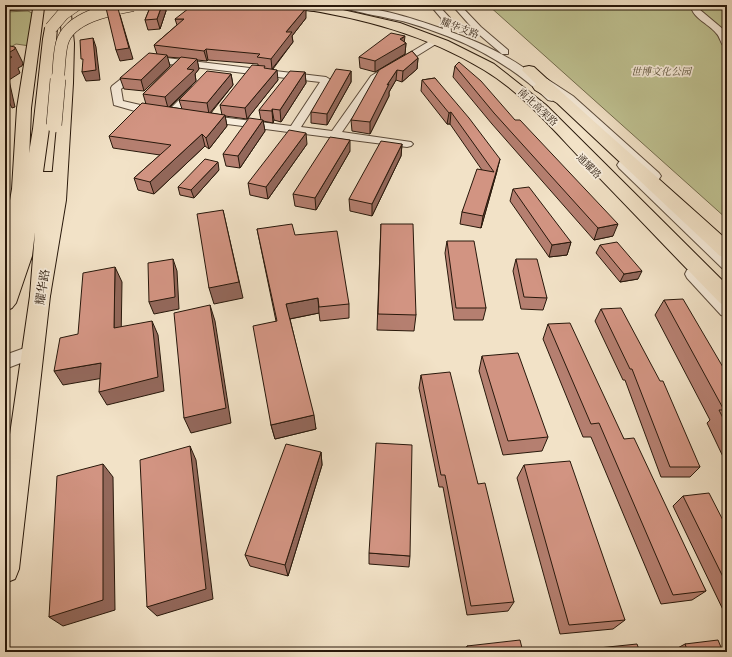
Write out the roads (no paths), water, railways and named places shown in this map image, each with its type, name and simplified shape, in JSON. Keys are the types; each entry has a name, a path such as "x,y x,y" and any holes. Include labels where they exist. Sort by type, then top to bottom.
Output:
{"highway":[{"path":"40,296 48,127 49,39 52,28 63,14 76,5"},
{"path":"5,303 22,256 48,127 62,42 68,30 81,21 94,15 134,5"},
{"name":"南北高架路","path":"296,5 322,8 367,18 424,36 465,54 511,82 542,108 727,307"},
{"name":"南北高架路","path":"338,5 430,32 476,52 522,80 553,107 727,276"},
{"path":"529,70 596,129 727,251"},
{"path":"540,87 562,100"}],"main road":[{"path":"5,7 42,5 24,108 20,189 5,288"},
{"name":"耀华路","path":"5,569 40,296 58,200 64,136 68,43 65,5"}],"street":[{"name":"耀华支路","path":"280,5 353,16 377,22 433,42"},
{"name":"耀华支路","path":"338,5 354,6 430,28 492,52 519,69 540,87"},
{"path":"434,5 446,18 448,23 447,34"},
{"path":"456,5 478,29 529,70 569,98 727,241"},
{"path":"695,5 695,10 721,32 727,45"},
{"path":"430,28 435,28 443,23 442,14"},
{"path":"334,136 374,78 433,42"},
{"name":"通耀路","path":"433,42 482,67 524,98 727,307"},
{"path":"293,131 326,80 150,59 116,88 118,103 135,108 293,131 407,144"},
{"path":"171,72 181,62"},
{"path":"170,114 218,66"},
{"path":"241,83 251,70"},
{"path":"279,87 289,75"},
{"path":"540,87 587,130 727,265"},
{"path":"135,108 145,98"},
{"path":"212,120 222,107"},
{"path":"250,125 260,112"},
{"path":"5,362 33,351"}],"park label":[{"name":"世博文化公园","path":"661,71"}]}
